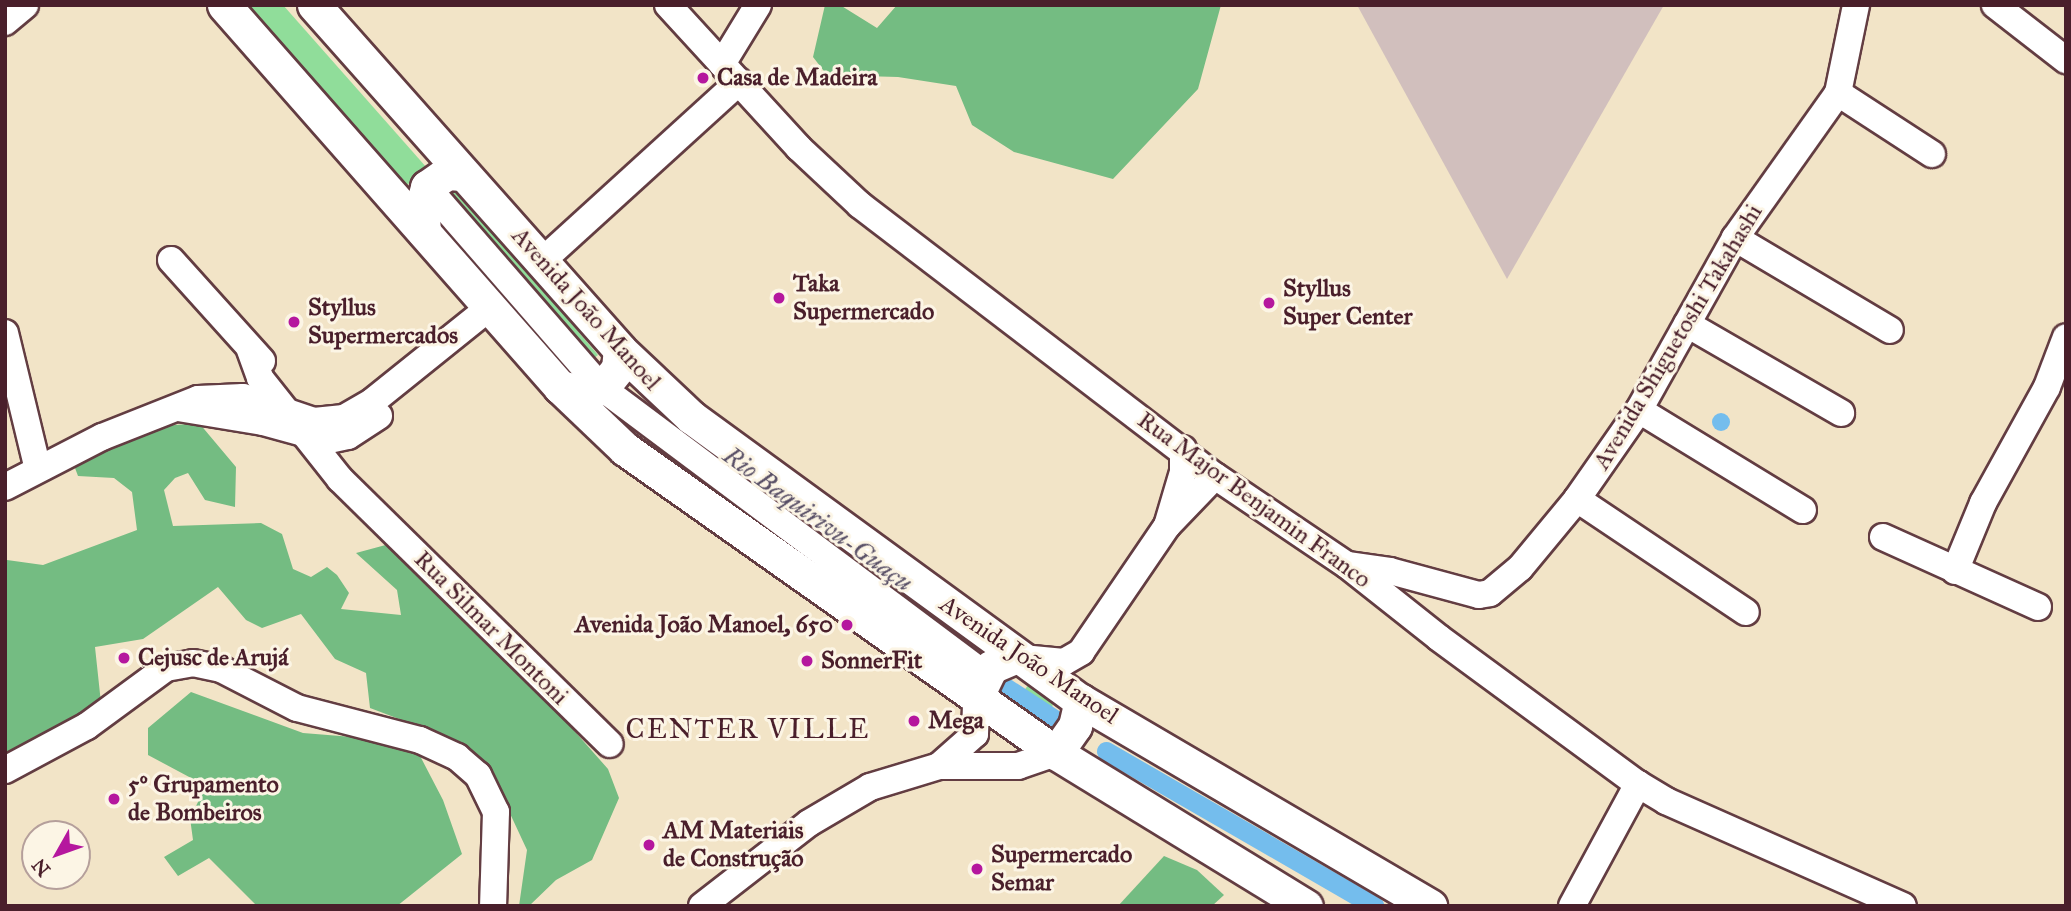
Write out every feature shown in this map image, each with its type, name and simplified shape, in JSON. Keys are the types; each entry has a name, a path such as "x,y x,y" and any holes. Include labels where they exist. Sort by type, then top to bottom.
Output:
{"main road":[{"path":"223,5 560,387 625,449 667,481 981,686 1056,753 1306,906"},
{"name":"Avenida João Manoel","path":"314,5 620,350 705,429 1081,701 1430,906"},
{"path":"424,232 422,205 427,187 447,173 463,174"},
{"path":"560,387 582,392 602,388 618,368 620,350"},
{"path":"981,686 998,662 1017,656"},
{"path":"1056,753 1075,726 1081,701"}],"street":[{"path":"5,22 25,5"},
{"name":"Rua Major Benjamin Franco","path":"668,5 860,205 1215,476 1348,565 1438,638 1638,784 1903,906"},
{"path":"541,262 731,73 758,5"},
{"name":"Avenida Shiguetoshi Takahashi","path":"1348,565 1390,571 1463,593 1490,593 1520,568 1577,499 1639,410 1735,238 1838,93 1856,5"},
{"path":"1996,5 2066,60"},
{"path":"1838,93 1932,154"},
{"path":"427,187 602,388 981,686 975,734 939,766"},
{"path":"1735,238 1890,330"},
{"path":"171,260 253,359 282,408"},
{"path":"178,408 315,431 373,401 495,313"},
{"path":"1687,324 1841,413"},
{"path":"5,333 38,469"},
{"path":"1955,571 1983,503 2047,387 2066,337"},
{"path":"231,396 253,359"},
{"name":"Rua Silmar Montoni","path":"253,359 315,431 340,479 375,509 610,744"},
{"path":"5,487 102,437 198,399 231,396 282,408 315,431"},
{"path":"1639,410 1803,510"},
{"path":"1167,526 1183,472 1183,449"},
{"path":"1081,701 1081,652 1167,526 1215,476"},
{"path":"1577,499 1746,612"},
{"path":"1883,537 2038,607"},
{"path":"1017,656 1052,663 1081,652"},
{"path":"5,770 87,726 166,668 193,663 221,669 297,708 420,740 457,757 478,775 496,812 493,906"},
{"path":"702,906 809,823 870,787 939,766 1018,766 1056,753"},
{"path":"1572,906 1638,784"}],"shaded area":[{"path":"1357,5 1664,5 1507,279"}],"green space":[{"path":"245,5 283,5 427,168 407,185"},
{"path":"825,5 840,5 877,28 897,5 1221,5 1198,89 1113,179 1014,152 972,125 956,86 898,77 827,75 813,57"},
{"path":"453,183 598,355 571,377 429,206"},
{"path":"199,423 236,467 235,507 205,500 188,473 175,478 164,490 173,526 261,523 282,534 293,569 311,577 327,567 337,575 349,593 341,609 401,615 397,590 356,553 393,543 532,683 608,769 619,798 592,860 556,880 529,906 519,906 527,850 487,764 415,725 370,708 366,673 335,659 301,614 262,628 246,620 218,587 143,639 95,647 101,703 5,754 5,542 7,560 43,565 137,530 132,492 114,478 78,476 72,460 164,426"},
{"path":"1031,681 1054,696 1052,709 1041,716 1018,699"},
{"path":"191,692 303,733 365,738 418,752 443,800 462,854 397,906 257,906 209,858 178,876 164,857 193,840 190,818 206,786 148,755 148,728"},
{"path":"1164,856 1197,870 1224,895 1212,906 1118,906"}],"water":[{"path":"1721,413 1727,416 1730,422 1727,428 1721,431 1715,428 1712,422 1715,416"}],"waterway":[{"name":"Rio Baquirivu-Guaçu","path":"993,679 1065,726"},
{"name":"Rio Baquirivu-Guaçu","path":"1106,751 1374,906"}],"place":[{"name":"Casa de Madeira","path":"703,78"},
{"name":"Taka Supermercado","path":"779,298"},
{"name":"Styllus Super Center","path":"1269,303"},
{"name":"Styllus Supermercados","path":"294,322"},
{"name":"Avenida João Manoel, 650","path":"847,625"},
{"name":"Cejusc de Arujá","path":"124,658"},
{"name":"SonnerFit","path":"807,661"},
{"name":"Mega","path":"914,721"},
{"name":"5º Grupamento de Bombeiros","path":"114,799"},
{"name":"AM Materiais de Construção","path":"649,845"},
{"name":"Supermercado Semar","path":"977,869"}],"district":[{"name":"CENTER VILLE","path":"748,729"}]}
